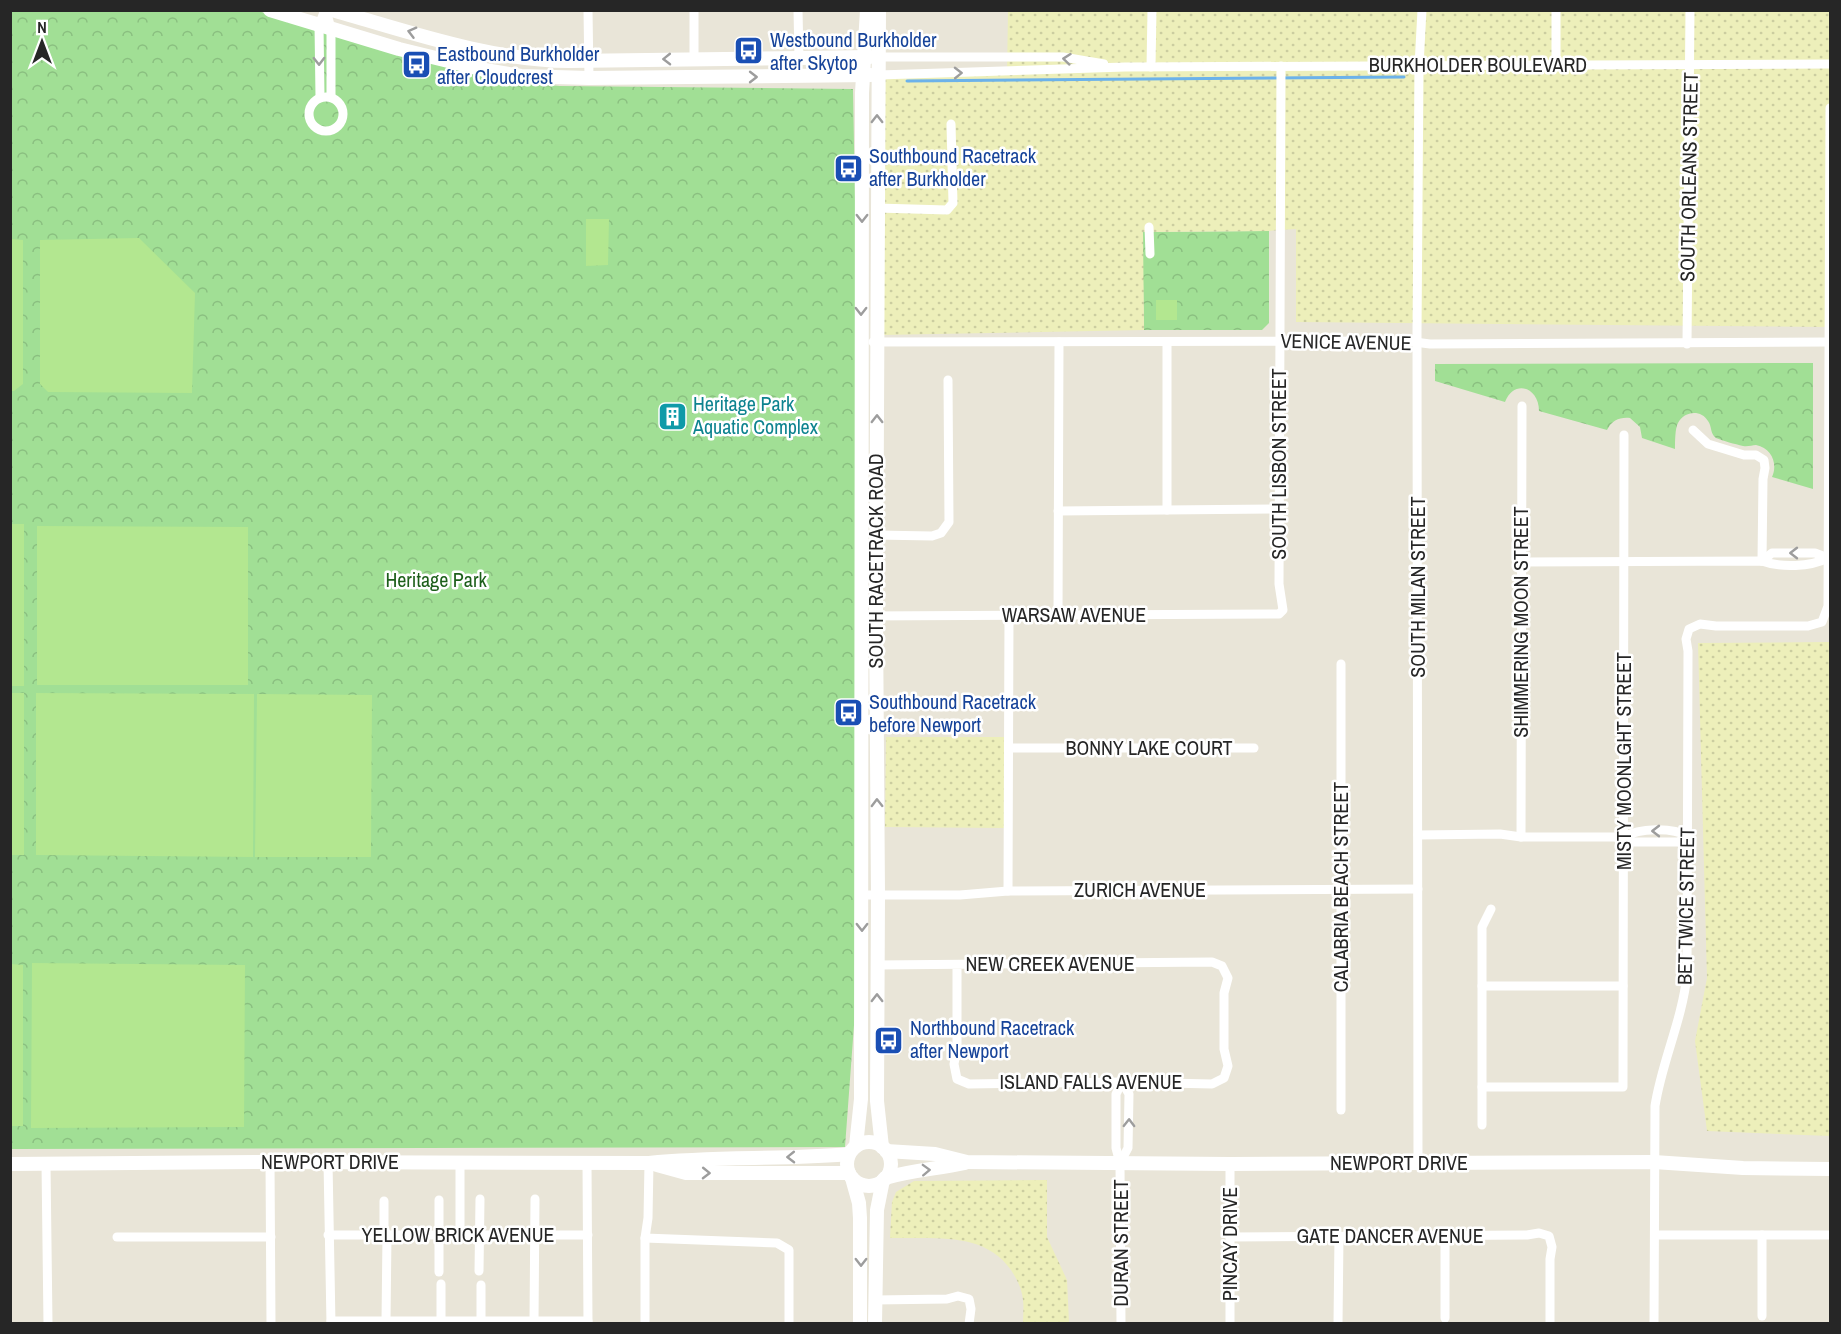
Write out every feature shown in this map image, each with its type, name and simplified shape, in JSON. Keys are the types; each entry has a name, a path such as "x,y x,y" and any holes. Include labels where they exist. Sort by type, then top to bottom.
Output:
{"main road":[{"name":"BURKHOLDER BOULEVARD","path":"270,10 399,49 485,70 521,76 589,78 879,75"},
{"name":"BURKHOLDER BOULEVARD","path":"332,10 500,55 547,60 879,57"},
{"name":"SOUTH RACETRACK ROAD","path":"867,10 862,76 862,342 878,895 877,1101 884,1149"},
{"name":"SOUTH RACETRACK ROAD","path":"852,1150 861,1100 862,895 869,616 876,535 879,10"},
{"path":"860,1323 859,1203 847,1164 852,1150 869,1142 884,1149 890,1164 877,1209 876,1323"},
{"name":"NEWPORT DRIVE","path":"884,1149 935,1154 967,1162 1230,1164 1654,1162 1743,1168 1830,1168"},
{"name":"NEWPORT DRIVE","path":"10,1164 649,1163 686,1159 820,1157 852,1150"},
{"name":"NEWPORT DRIVE","path":"884,1179 912,1170 935,1170 967,1162"},
{"name":"NEWPORT DRIVE","path":"649,1163 686,1173 850,1175"},
{"path":"850,1175 858,1183 869,1186 884,1179"}],"street":[{"path":"320,98 326,10"},
{"path":"588,10 589,78"},
{"path":"694,10 694,58"},
{"path":"798,10 799,58"},
{"path":"1151,67 1152,10"},
{"name":"SOUTH MILAN STREET","path":"1418,1163 1418,343 1419,66 1422,10"},
{"path":"1556,10 1556,65"},
{"name":"SOUTH ORLEANS STREET","path":"1687,344 1690,10"},
{"path":"325,27 331,98"},
{"name":"BURKHOLDER BOULEVARD","path":"879,57 1063,57 1125,67"},
{"name":"BURKHOLDER BOULEVARD","path":"879,75 1125,67 1830,64"},
{"name":"SOUTH LISBON STREET","path":"1281,66 1279,584 1283,610"},
{"path":"320,98 331,98 342,108 343,118 334,129 324,132 315,128 308,115 311,104 320,98"},
{"path":"1522,562 1762,561 1772,553 1815,553 1828,558 1830,108"},
{"path":"878,208 947,210 953,202 951,124"},
{"path":"1149,227 1150,254"},
{"name":"VENICE AVENUE","path":"862,342 1687,344 1829,342"},
{"path":"1058,615 1059,342"},
{"path":"1167,342 1167,510"},
{"path":"876,535 932,536 941,533 949,522 948,380"},
{"name":"SHIMMERING MOON STREET","path":"1521,837 1522,406"},
{"path":"1693,430 1708,444 1756,455 1764,460 1762,561"},
{"name":"MISTY MOONLGHT STREET","path":"1482,1087 1623,1087 1624,435"},
{"path":"1058,511 1279,509"},
{"name":"BET TWICE STREET","path":"1654,1323 1653,1127 1657,1088 1680,1019 1687,975 1688,651 1686,639 1689,629 1700,624 1808,626 1822,622 1828,606 1828,558"},
{"name":"WARSAW AVENUE","path":"869,616 1279,614 1283,610"},
{"path":"1008,891 1009,615"},
{"name":"CALABRIA BEACH STREET","path":"1341,664 1341,1110"},
{"name":"BONNY LAKE COURT","path":"1009,748 1254,748"},
{"path":"1418,835 1624,837 1633,842 1678,842 1688,836"},
{"name":"ZURICH AVENUE","path":"862,895 960,895 1008,891 1418,889"},
{"path":"1482,1125 1482,927 1491,909"},
{"name":"NEW CREEK AVENUE","path":"877,965 1212,962 1222,966 1228,978 1224,993 1224,1049 1228,1065 1224,1078"},
{"name":"ISLAND FALLS AVENUE","path":"957,965 957,1048 954,1064 957,1079 969,1084 1122,1082 1212,1084 1224,1078"},
{"path":"1482,986 1623,986"},
{"name":"DURAN STREET","path":"1121,1323 1120,1163 1116,1148 1116,1094 1122,1082"},
{"path":"270,1162 272,1323"},
{"path":"328,1162 331,1322 588,1322 587,1163"},
{"path":"460,1163 460,1235"},
{"path":"645,1323 645,1238 648,1218 649,1163"},
{"path":"45,1164 48,1323"},
{"name":"PINCAY DRIVE","path":"1230,1164 1230,1323"},
{"path":"479,1271 480,1199"},
{"path":"534,1321 535,1199"},
{"path":"439,1200 439,1272"},
{"path":"384,1201 384,1228 387,1236 387,1321"},
{"name":"GATE DANCER AVENUE","path":"1230,1237 1527,1235 1539,1233 1549,1236 1552,1246 1550,1323"},
{"name":"YELLOW BRICK AVENUE","path":"328,1235 588,1235"},
{"path":"1654,1235 1830,1235"},
{"path":"1762,1235 1762,1316"},
{"path":"1338,1323 1339,1236"},
{"path":"1445,1236 1445,1318"},
{"path":"117,1237 271,1237"},
{"path":"645,1238 777,1243 789,1250 789,1323"},
{"path":"441,1284 441,1321"},
{"path":"481,1285 481,1321"},
{"path":"876,1300 947,1299 958,1296 969,1299 971,1309 969,1323"}],"green space":[{"name":"Heritage Park","path":"10,11 258,11 493,80 560,86 853,89 862,592 862,917 845,1147 11,1149"},
{"path":"586,219 609,219 608,265 586,266"},
{"path":"1269,231 1269,323 1262,330 1144,330 1142,232"},
{"path":"139,238 195,293 192,393 48,392 40,384 40,240"},
{"path":"11,239 23,240 23,384 14,391 10,391"},
{"path":"1156,300 1177,300 1177,320 1156,320"},
{"path":"1813,363 1813,489 1772,477 1774,462 1766,449 1756,445 1743,446 1716,438 1705,417 1697,413 1684,416 1678,423 1675,449 1642,438 1640,427 1630,418 1617,420 1607,430 1539,411 1535,396 1525,389 1514,390 1505,402 1435,381 1435,364"},
{"path":"11,524 24,524 24,686 11,686"},
{"path":"37,526 248,527 248,685 37,685"},
{"path":"11,693 24,693 24,855 11,855"},
{"path":"36,693 254,694 253,857 36,855"},
{"path":"257,694 372,695 371,857 255,857"},
{"path":"32,963 245,965 244,1127 31,1128"},
{"path":"11,964 23,965 23,1126 11,1126"}],"sand":[{"path":"1008,11 1830,11 1830,327 1296,322 1296,229 1143,232 1144,330 881,335 885,75 1007,74"},
{"path":"1830,642 1830,1136 1707,1131 1695,1041 1707,978 1698,643"},
{"path":"886,737 1004,737 1004,828 885,827"},
{"path":"1047,1180 1047,1237 1067,1280 1069,1323 1023,1323 1022,1296 1017,1281 1000,1257 987,1249 972,1243 940,1238 890,1238 892,1202 896,1192 914,1181"}],"waterway":[{"path":"907,81 1404,77"}],"place":[{"name":"Westbound Burkholder after Skytop","path":"749,51"},
{"name":"Eastbound Burkholder after Cloudcrest","path":"416,65"},
{"name":"Southbound Racetrack after Burkholder","path":"848,168"},
{"name":"Heritage Park Aquatic Complex","path":"672,416"},
{"name":"Southbound Racetrack before Newport","path":"848,713"},
{"name":"Northbound Racetrack after Newport","path":"889,1040"}]}
